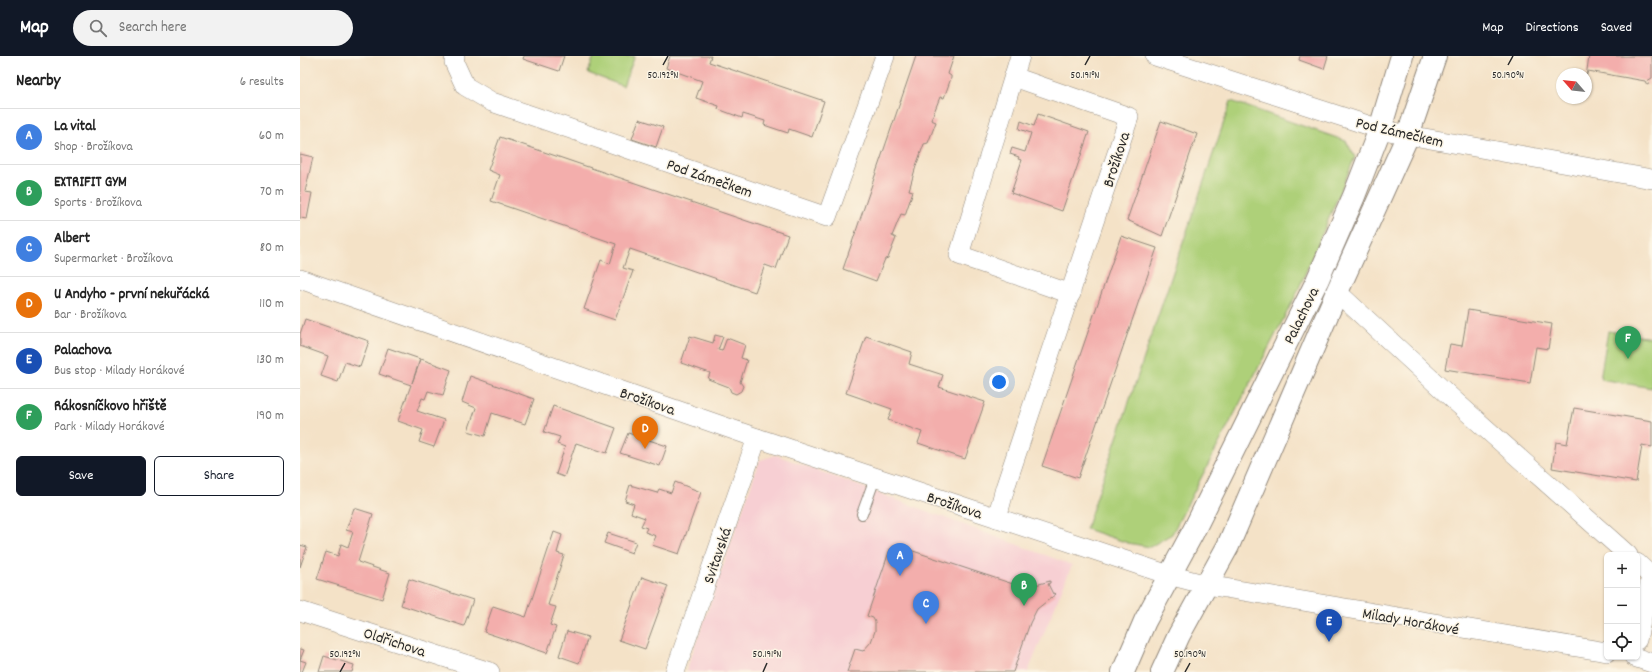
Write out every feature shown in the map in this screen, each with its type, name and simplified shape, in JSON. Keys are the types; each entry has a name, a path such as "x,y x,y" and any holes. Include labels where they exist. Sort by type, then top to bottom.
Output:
{"street":[{"name":"Pod Zámečkem","path":"455,56 454,62 465,86 492,102 827,216 885,56"},
{"path":"1020,56 959,255 1071,294"},
{"name":"Pod Zámečkem","path":"1156,56 1380,129 1652,179"},
{"name":"Palachova","path":"1123,672 1145,621 1170,575 1317,281 1354,196 1380,129 1402,56"},
{"name":"Palachova","path":"1162,672 1179,635 1228,546 1337,292 1408,135 1425,90 1435,56"},
{"name":"Brožíkova","path":"997,518 1005,488 1129,117 1014,77"},
{"name":"Brožíkova","path":"300,279 757,438 1170,575"},
{"path":"1337,292 1456,402 1625,552"},
{"name":"Svitavská","path":"675,672 757,438"},
{"path":"1640,567 1651,576 1640,626"},
{"name":"Milady Horákové","path":"1170,575 1207,585 1604,651"},
{"name":"Oldřichova","path":"300,611 490,672"},
{"path":"1640,659 1652,663"}],"lane":[{"path":"862,514 875,478"}],"shaded area":[{"path":"776,455 1072,565 1028,672 686,672 760,460"}],"green space":[{"path":"594,56 635,56 623,86 588,73"},
{"path":"1231,101 1346,141 1355,157 1296,295 1172,534 1150,547 1128,543 1086,529"},
{"path":"1608,331 1652,338 1652,388 1600,379"}],"building":[{"path":"524,56 564,56 559,71 523,59"},
{"path":"670,56 711,56 709,62 824,101 812,137 789,129 788,133 764,125 765,121 743,114 742,118 718,109 719,106 696,98 702,81 666,68"},
{"path":"916,56 954,56 948,74 951,78 944,98 940,97 931,120 936,122 928,143 924,144 916,166 909,190 913,191 905,215 901,214 892,236 896,238 876,281 843,269"},
{"path":"1300,56 1328,56 1324,69 1299,60"},
{"path":"1589,56 1652,56 1652,78 1647,81 1649,84 1647,85 1645,81 1592,72 1592,68 1587,68"},
{"path":"1038,114 1089,132 1062,211 1011,193 1022,160 1018,159 1019,157 1010,154 1012,148 1025,152 1031,133 1019,129 1021,121 1034,126"},
{"path":"639,119 663,127 656,147 632,139"},
{"path":"1161,121 1197,134 1162,236 1127,220"},
{"path":"500,137 788,235 776,269 765,265 755,292 630,249 623,268 633,271 615,320 584,309 601,260 610,264 616,244 491,201 500,175 488,170"},
{"path":"300,154 313,157 305,192 312,193 307,219 300,218"},
{"path":"1121,236 1157,248 1078,478 1042,466"},
{"path":"1468,310 1552,324 1548,349 1536,347 1530,383 1445,369 1450,344 1462,346"},
{"path":"305,319 369,341 360,367 345,362 338,382 321,376 328,356 300,346 300,334"},
{"path":"715,335 723,337 718,350 722,351 727,338 745,345 741,358 747,360 740,382 743,386 741,391 736,394 731,392 729,387 708,379 710,373 681,363 690,336 713,343"},
{"path":"866,336 912,352 909,364 943,375 939,387 985,402 965,459 918,443 922,432 888,420 892,409 846,393"},
{"path":"388,348 420,359 412,383 421,359 451,370 443,395 428,391 425,399 422,398 417,411 444,420 434,447 419,442 423,430 398,421 411,385 379,374"},
{"path":"470,376 534,399 525,424 492,413 485,436 468,431 476,408 462,402"},
{"path":"553,406 616,428 607,453 576,443 564,477 556,474 565,447 557,444 560,437 544,432"},
{"path":"1574,408 1652,421 1652,447 1642,445 1636,482 1552,468 1556,442 1567,444"},
{"path":"628,433 667,446 660,466 620,453"},
{"path":"675,482 701,492 679,554 652,545 656,536 645,532 647,528 641,526 645,518 631,513 634,504 625,501 630,485 657,493 659,489 671,493"},
{"path":"354,508 373,514 358,562 390,573 382,599 317,579 326,552 338,556 341,544 348,547 353,532 346,530"},
{"path":"554,532 562,535 557,553 564,555 548,605 556,607 550,625 556,627 547,653 484,632 493,606 526,617"},
{"path":"608,533 636,542 632,553 604,543"},
{"path":"300,545 307,547 300,567"},
{"path":"894,546 898,546 1019,586 1032,586 1050,581 1048,584 1053,594 1056,594 1037,609 1030,623 1013,672 847,672 855,649 863,651 871,642 875,631 875,622 873,618 867,616 890,549"},
{"path":"642,577 668,586 645,649 619,640"},
{"path":"409,579 473,600 464,626 401,605"},
{"path":"567,631 588,637 579,663 559,656"},
{"path":"300,649 304,650 300,660"},
{"path":"324,656 354,665 352,672 319,672"},
{"path":"300,660 306,662 302,672 300,672"}],"place":[{"name":"Rákosníčkovo hřiště","path":"1628,359"},
{"name":"U Andyho - první nekuřácká","path":"645,449"},
{"name":"La vital","path":"900,576"},
{"name":"EXTRIFIT GYM","path":"1024,606"},
{"name":"Albert","path":"926,624"},
{"name":"Palachova","path":"1329,642"}]}
